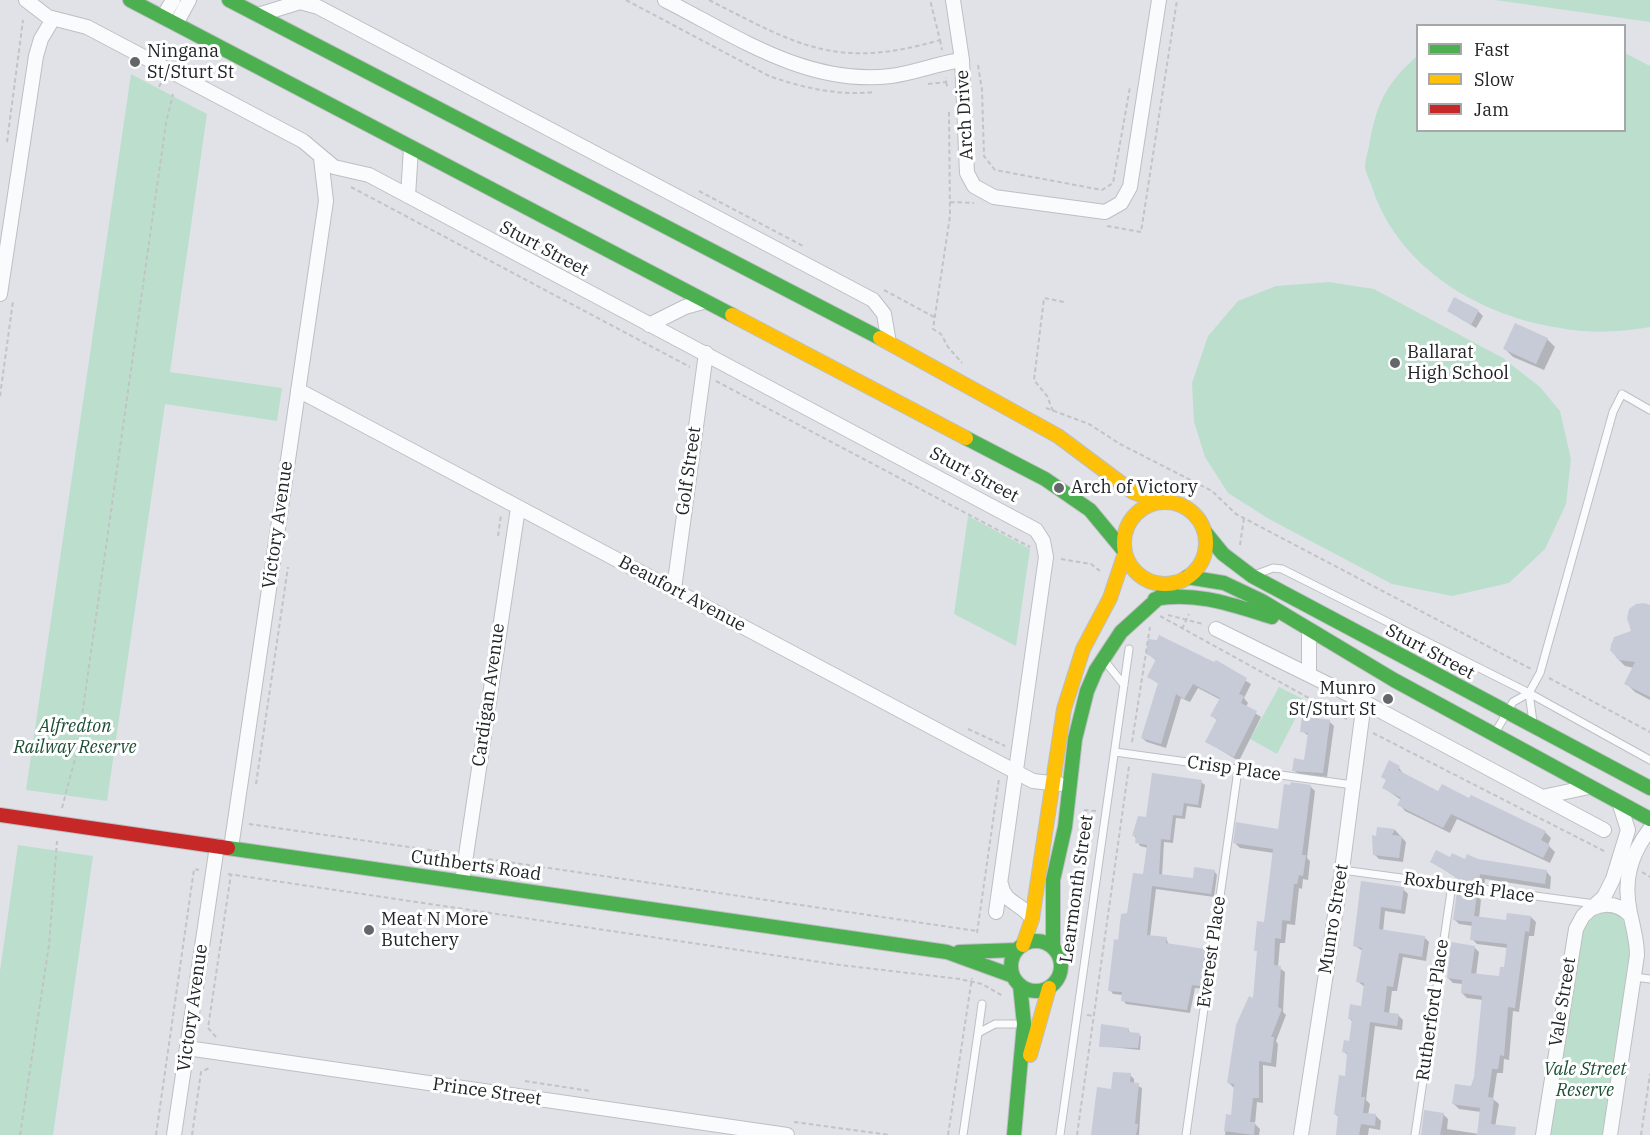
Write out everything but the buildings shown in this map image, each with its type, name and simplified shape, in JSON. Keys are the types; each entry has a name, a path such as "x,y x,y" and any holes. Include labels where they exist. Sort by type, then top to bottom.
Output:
{"main road":[{"name":"Sturt Street","path":"130,0 1062,488 1090,510 1125,552"},
{"path":"230,0 889,343 1058,436 1133,492 1159,502"},
{"path":"1014,1135 1020,1093 1024,1024 1017,980 1011,962 1032,919 1064,709 1077,664 1110,598 1125,552 1126,530 1133,517 1145,507 1159,502 1174,502 1188,508 1199,518 1205,532 1205,555 1198,568 1181,580"},
{"name":"Sturt Street","path":"1205,532 1223,554 1252,576 1650,788"},
{"path":"1125,552 1134,569 1147,579 1163,584 1181,580 1224,583 1262,602 1306,629 1650,819"},
{"name":"Learmonth Street","path":"1053,947 1050,914 1080,711 1102,658 1127,623 1152,599 1181,580"},
{"path":"1152,599 1171,596 1209,600 1306,629"},
{"name":"Cuthberts Road","path":"0,815 947,952 1020,947"},
{"path":"1020,947 1035,941 1053,947 1061,961 1059,976 1049,988 1020,1093"},
{"name":"Cuthberts Road","path":"947,952 1017,980"},
{"path":"1017,980 1034,991 1049,988"}],"street":[{"path":"170,21 173,0"},
{"path":"170,21 189,0"},
{"path":"665,0 779,59 818,72 846,76 890,76 969,58"},
{"name":"Arch Drive","path":"953,0 969,58 967,167 969,178 974,186 998,198 1092,212 1108,212 1118,206 1127,196 1132,177 1159,0"},
{"path":"258,15 300,2 328,12 873,300 884,314 889,343"},
{"path":"29,3 36,23 36,56"},
{"name":"Sturt Street","path":"29,3 53,19 74,22 98,32 303,141 341,175 364,173 1021,520 1036,530 1037,544"},
{"path":"0,294 5,223 36,56 41,39 53,19"},
{"path":"408,196 411,148"},
{"name":"Victory Avenue","path":"321,158 326,201"},
{"name":"Victory Avenue","path":"174,1135 187,1048 224,847 298,390 326,201 329,191 341,175"},
{"path":"649,325 685,307 703,302"},
{"name":"Golf Street","path":"674,589 706,353"},
{"name":"Beaufort Avenue","path":"298,390 1033,781 1070,786"},
{"name":"Cardigan Avenue","path":"462,882 518,508"},
{"path":"996,912 1046,557 1037,544"},
{"path":"1216,629 1364,702 1604,830"},
{"path":"1306,629 1309,674"},
{"name":"Munro Street","path":"1301,1135 1342,870 1364,702"},
{"path":"1542,797 1589,787"},
{"name":"Vale Street","path":"1543,1135 1573,939 1579,921 1610,888 1627,838 1627,821 1619,802"},
{"path":"1610,1135 1637,943 1626,885 1629,866 1650,830"},
{"path":"1001,877 1006,898 1027,911 1032,919"},
{"path":"1594,907 1613,905 1630,915"},
{"name":"Prince Street","path":"187,1048 787,1135"}],"lane":[{"path":"1495,733 1515,699 1529,693 1540,673 1613,412 1622,394 1650,410"},
{"path":"1252,576 1273,568 1281,569 1529,693 1650,760"},
{"name":"Learmonth Street","path":"1060,1135 1129,649"},
{"path":"1102,658 1124,685"},
{"path":"1529,693 1535,727"},
{"name":"Crisp Place","path":"1115,752 1353,785"},
{"name":"Everest Place","path":"1186,1135 1238,770"},
{"name":"Roxburgh Place","path":"1342,870 1594,907"},
{"name":"Rutherford Place","path":"1415,1135 1452,885"},
{"path":"1634,977 1650,980"},
{"path":"963,1135 982,1004"},
{"path":"978,1033 995,1024 1024,1024"}],"path":[{"path":"709,0 795,43 818,50 860,54 901,50 940,40 930,0"},
{"path":"1132,230 1141,232 1177,0"},
{"path":"7,148 23,20"},
{"path":"170,64 184,38"},
{"path":"969,58 982,90 984,156 990,166 995,170 1091,188 1106,189 1113,183 1130,84"},
{"path":"159,87 162,81"},
{"path":"946,82 949,94"},
{"path":"64,798 77,751 165,129 173,94"},
{"path":"949,105 950,202 933,329 941,334 952,353 967,366"},
{"path":"341,175 702,374 1037,544"},
{"path":"0,395 15,290"},
{"path":"1053,411 1047,396 1034,380 1044,298 1064,302"},
{"path":"1042,407 1089,424 1120,444 1204,486 1244,518 1650,732"},
{"path":"1216,629 1187,619 1159,616 1361,727 1609,854"},
{"path":"1077,1135 1151,621"},
{"path":"255,789 266,720"},
{"path":"476,857 977,931 1002,764"},
{"path":"250,824 451,853"},
{"path":"20,1135 49,945 56,849"},
{"path":"156,1135 194,869"},
{"path":"210,1033 208,1028 231,874 828,963 971,982 1005,997"},
{"path":"948,1135 971,982"},
{"path":"192,1135 201,1072"},
{"path":"1641,1135 1650,1074"}],"green space":[{"path":"1495,0 1650,0 1650,22"},
{"path":"1626,54 1650,66 1650,327 1594,332 1571,330 1530,322 1502,313 1448,285 1424,266 1404,245 1387,220 1365,167 1380,103 1391,84 1416,57 1416,132 1626,132"},
{"name":"Alfredton Railway Reserve","path":"131,74 207,114 170,372 282,388 277,421 165,404 107,801 26,790"},
{"path":"1329,282 1374,289 1503,358 1540,387 1560,411 1571,459 1566,504 1545,549 1509,583 1452,596 1392,584 1269,519 1228,493 1205,457 1194,422 1192,383 1208,336 1238,301 1276,286"},
{"path":"968,516 1030,549 1016,646 954,614"},
{"path":"1279,687 1305,700 1277,754 1250,739"},
{"path":"18,845 93,856 53,1135 0,1135 0,971"},
{"name":"Vale Street Reserve","path":"1609,911 1624,922 1631,951 1605,1135 1549,1135 1582,931 1594,916"}],"traffic: fast":[{"path":"130,0 732,315"},
{"path":"229,0 880,338"},
{"path":"966,438 1045,479 1090,510 1124,551"},
{"path":"1205,532 1223,554 1252,576 1650,788"},
{"path":"1187,577 1224,583 1262,601 1394,680 1650,819"},
{"path":"1053,947 1053,880 1065,827 1075,739 1087,691 1096,670 1121,632 1175,583"},
{"path":"1155,599 1185,597 1214,600 1272,617"},
{"path":"228,848 947,952 1013,976"},
{"path":"1036,941 1054,948 1061,966 1054,984 1036,991 1018,984 1011,966 1018,948 1036,941"},
{"path":"959,952 1017,950"},
{"path":"1014,1135 1024,1024 1020,985"}],"traffic: slow":[{"path":"732,315 966,438"},
{"path":"880,338 1058,436 1133,492 1159,502"},
{"path":"1165,502 1181,505 1194,514 1203,527 1206,543 1203,559 1194,572 1181,581 1165,584 1149,581 1136,572 1127,559 1124,543 1127,527 1136,514 1149,505 1165,502"},
{"path":"1023,945 1032,919 1064,709 1083,649 1110,598 1125,553"},
{"path":"1030,1055 1049,988"}],"traffic: jam":[{"path":"0,815 228,848"}],"place":[{"name":"Ningana St/Sturt St","path":"135,62"},
{"name":"Ballarat High School","path":"1395,363"},
{"name":"Arch of Victory","path":"1059,488"},
{"name":"Munro St/Sturt St","path":"1388,699"},
{"name":"Meat N More Butchery","path":"369,930"}]}
